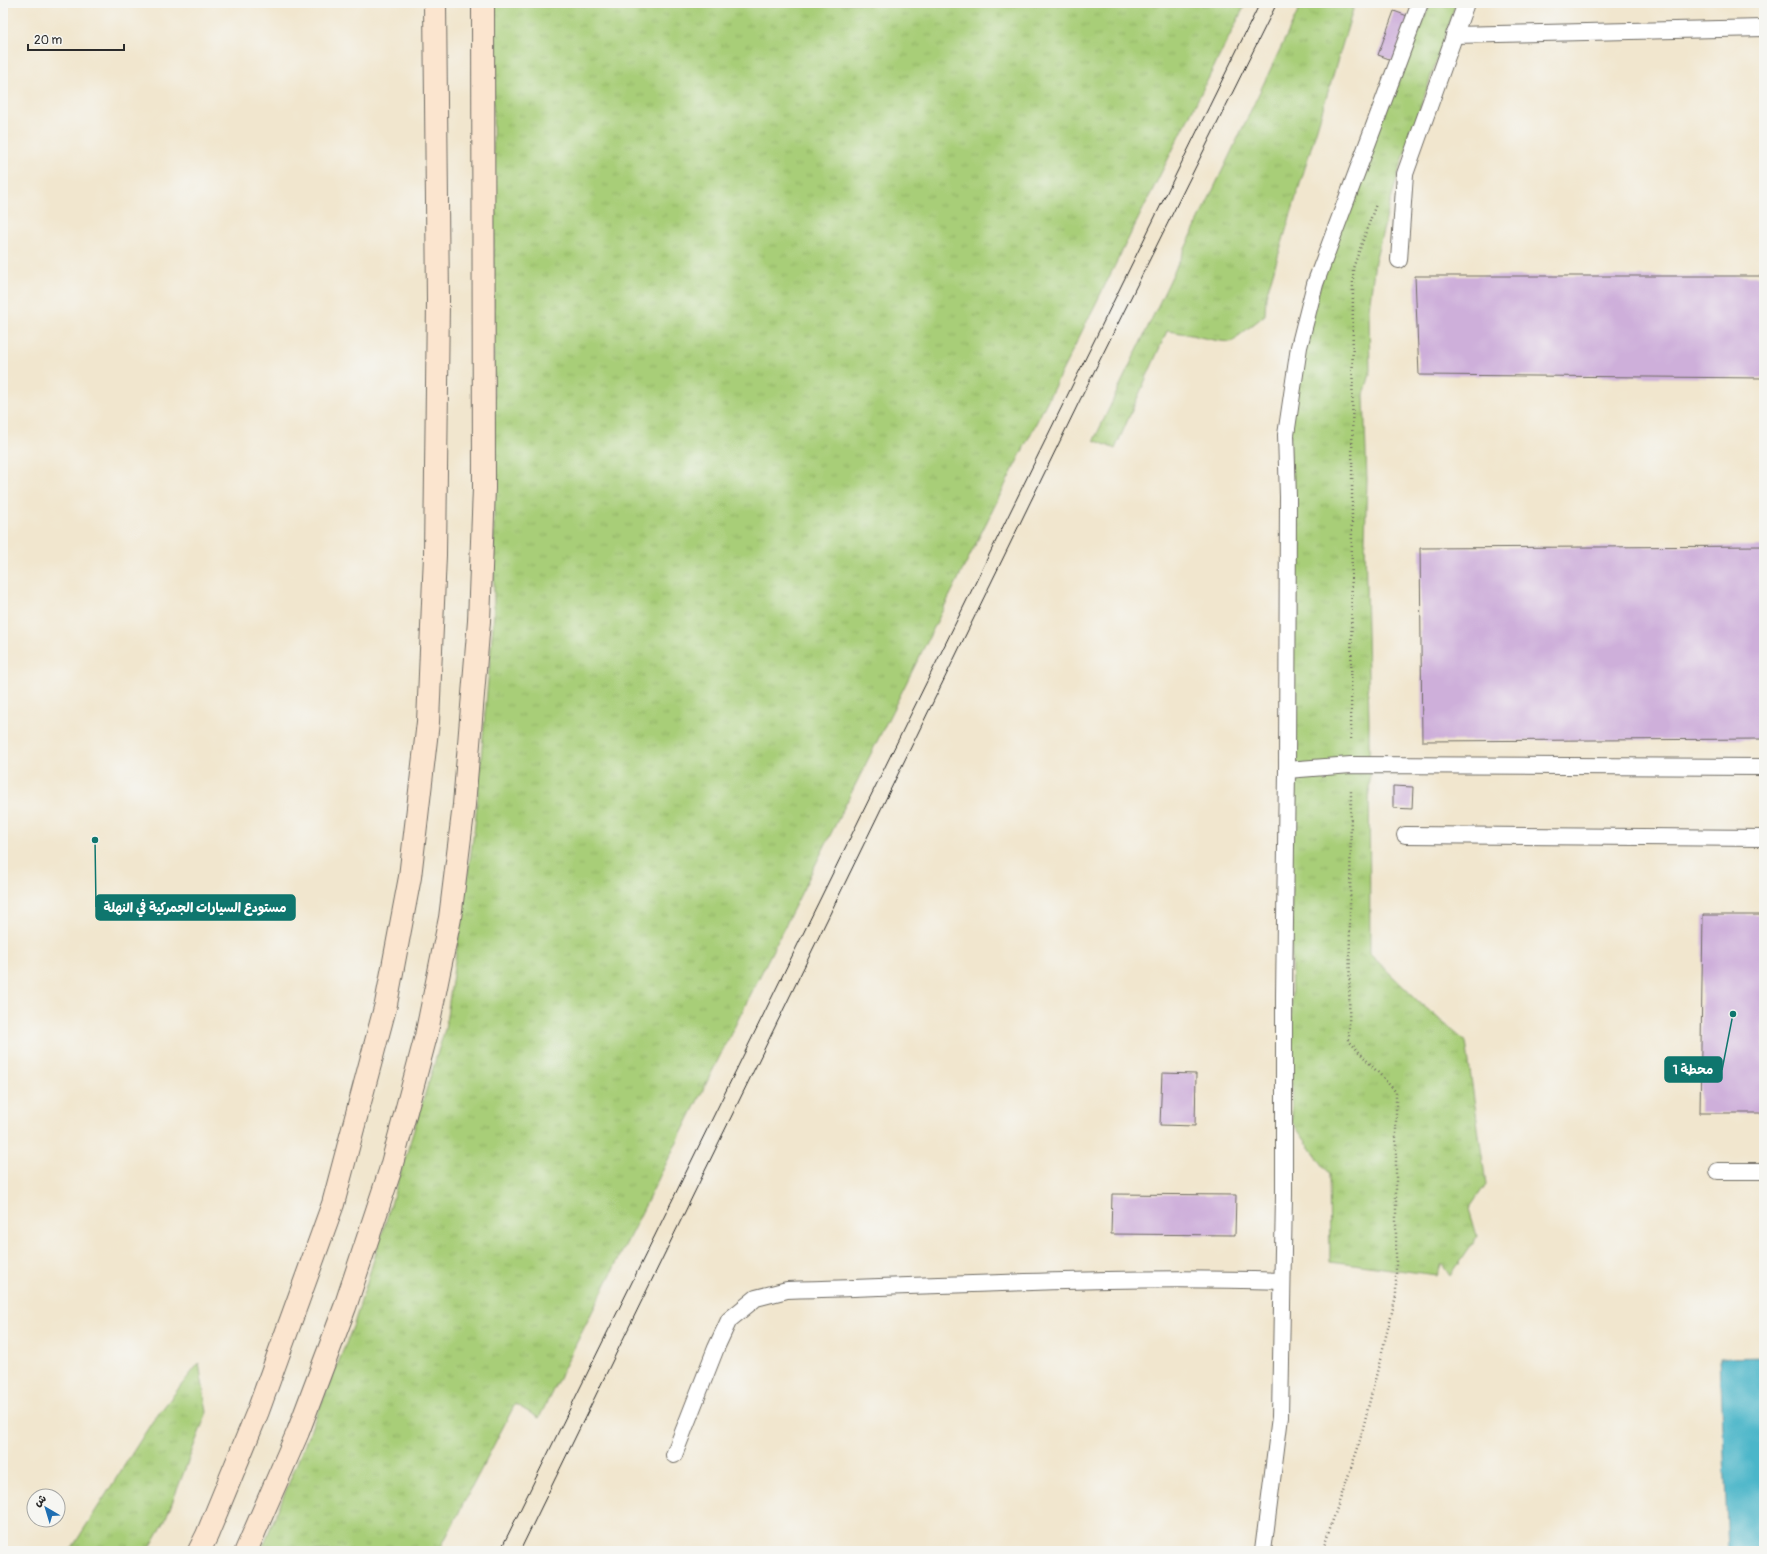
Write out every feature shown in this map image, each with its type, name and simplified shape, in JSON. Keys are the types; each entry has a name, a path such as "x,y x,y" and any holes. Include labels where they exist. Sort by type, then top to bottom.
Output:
{"main road":[{"path":"198,1551 207,1535 258,1411 333,1204 386,1004 410,877 428,722 435,555 438,301 436,3"},
{"path":"246,1551 309,1403 345,1307 390,1171 426,1036 450,918 464,805 478,629 484,488 483,3"}],"lane":[{"path":"1263,1551 1280,1417 1284,1195 1284,995 1287,770 1288,497 1286,435 1299,347 1315,284 1420,3"},
{"path":"1399,260 1405,174 1466,3"},
{"path":"1454,35 1764,28"},
{"path":"1287,770 1351,765 1764,767"},
{"path":"1406,835 1764,838"},
{"path":"1718,1171 1764,1171"},
{"path":"674,1455 716,1348 729,1320 756,1298 787,1290 1095,1279 1207,1278 1282,1281"}],"green space":[{"path":"493,3 1246,3 539,1418 515,1404 439,1551 261,1551 354,1324 445,1029 475,825 494,614"},
{"path":"1302,3 1355,3 1266,296 1265,315 1231,342 1167,331 1115,449 1094,440"},
{"path":"1431,3 1456,3 1398,174 1375,261 1369,309 1370,374 1364,395 1367,481 1365,539 1369,722 1370,954 1419,1002 1466,1042 1486,1184 1469,1209 1477,1236 1450,1276 1442,1264 1436,1275 1330,1261 1329,1174 1292,1122 1290,409 1329,248"},
{"path":"199,1363 207,1412 165,1521 148,1551 70,1551 152,1422"}],"water":[{"path":"1764,1357 1764,1551 1728,1551 1720,1358"}],"building":[{"path":"1394,11 1410,17 1395,61 1378,55"},
{"path":"1415,276 1764,276 1764,378 1419,375"},
{"path":"1764,546 1764,739 1422,741 1420,548"},
{"path":"1393,786 1413,787 1412,809 1393,808"},
{"path":"1703,915 1764,915 1764,1113 1700,1113"},
{"path":"1162,1073 1196,1074 1195,1126 1160,1125"},
{"path":"1112,1194 1236,1195 1235,1235 1111,1234"}],"tram line":[{"path":"500,1551 1260,3"},
{"path":"520,1551 1080,400 1277,3"}],"place":[{"name":"مستودع السيارات الجمركية في النهلة","path":"95,840"},
{"name":"محطة 1","path":"1733,1014"}]}
